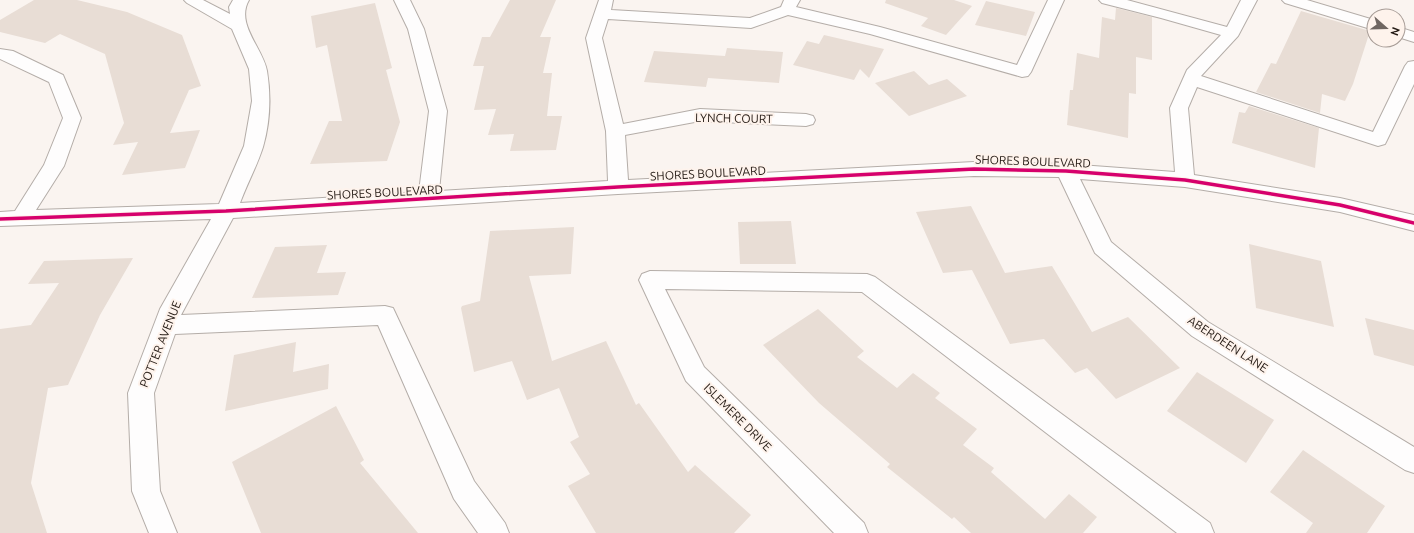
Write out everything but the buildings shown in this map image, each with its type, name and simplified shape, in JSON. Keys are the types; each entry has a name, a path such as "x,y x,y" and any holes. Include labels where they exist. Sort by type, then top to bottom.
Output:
{"street":[{"path":"192,0 239,26"},
{"name":"POTTER AVENUE","path":"163,533 146,491 141,393 172,309 226,212 254,146 261,100 258,69 239,26 237,7 241,0"},
{"path":"402,0 416,29 438,111 428,199"},
{"path":"618,187 615,131 594,38 604,7 751,23 789,5 1022,72 1056,0"},
{"path":"1107,0 1166,14 1232,33"},
{"path":"1185,180 1179,108 1193,74 1232,33 1249,0"},
{"path":"1290,0 1366,23"},
{"path":"0,54 7,55 57,79 72,118 54,166 21,218"},
{"path":"1191,79 1378,140 1414,66"},
{"name":"LYNCH COURT","path":"615,131 700,115 806,120"},
{"name":"SHORES BOULEVARD","path":"0,219 226,212 618,187 974,169 1066,171 1185,180 1340,205 1414,222"},
{"name":"ABERDEEN LANE","path":"1066,171 1103,247 1200,329 1414,461"},
{"name":"ISLEMERE DRIVE","path":"854,533 695,374 650,280 867,284 1200,533"},
{"path":"166,325 385,315 464,490 495,533"}],"cycle path":[{"path":"0,219 226,211 618,187 974,169 1066,171 1185,180 1340,205 1414,223"}]}
